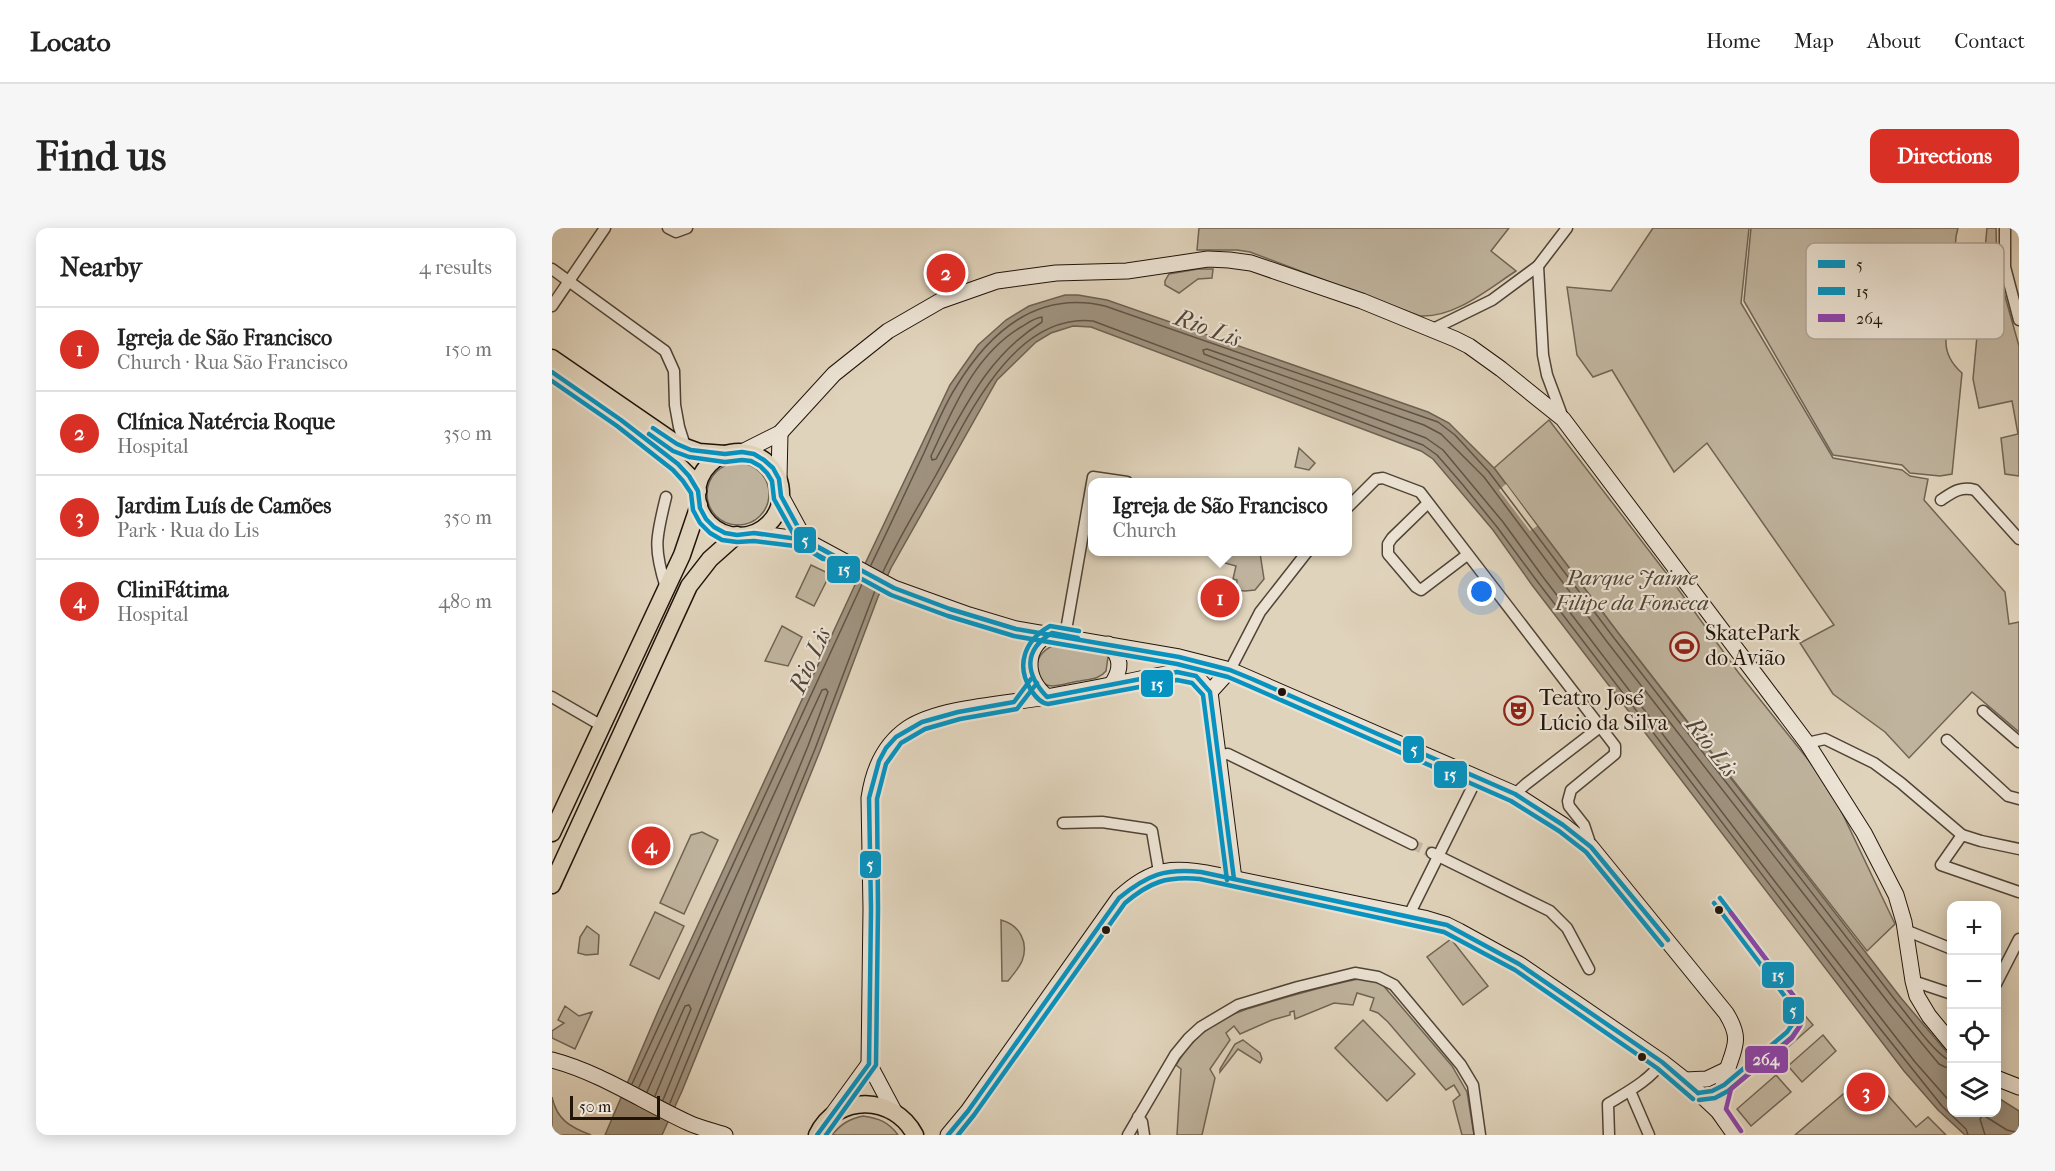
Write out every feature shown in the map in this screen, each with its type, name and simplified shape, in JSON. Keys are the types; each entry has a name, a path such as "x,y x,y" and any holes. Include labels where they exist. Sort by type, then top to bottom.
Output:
{"main road":[{"path":"552,833 690,536 700,479 714,460 780,433 834,374 888,331 940,301 997,281 1056,273 1135,270 1218,259 1251,263 1356,308 1429,333 1487,359 1563,419 1808,743 1864,833 1896,895 1905,926 1913,981 1921,1005 1947,1038"},
{"path":"552,358 686,449 699,452 754,454 764,460 773,468 805,540"},
{"path":"552,372 670,457 689,476 706,519 725,533 805,540 894,588 950,609 1016,628 1179,657 1230,670 1515,794 1563,825 1591,847 1731,1021 1737,1036 1736,1046 1718,1111"},
{"path":"552,885 689,586 710,558 745,534 764,527 773,519 779,508 780,433"},
{"path":"1016,628 1033,650"},
{"path":"1014,702 1031,679 1033,650 1039,642 1058,635"},
{"path":"1108,644 1115,651 1119,663 1119,674 1111,685"},
{"path":"1210,692 1230,670"},
{"path":"915,1135 909,1125 894,1111 869,1064 872,909 870,798 872,781 880,758 898,736 920,722 981,707 1183,672 1196,676 1210,692 1234,879"},
{"path":"1031,679 1036,688 1047,697"},
{"path":"948,1135 968,1111 1115,904 1139,882 1168,870 1190,870 1447,925 1519,964 1667,1066 1718,1111 1735,1135"},
{"path":"552,1060 584,1071 685,1120 725,1135"},
{"path":"816,1134 869,1064"},
{"path":"1685,1080 1707,1079 1728,1069"},
{"path":"2001,1080 2019,1087"},
{"path":"832,1115 846,1107 862,1104 878,1105 894,1111"}],"street":[{"path":"552,306 605,228"},
{"path":"668,228 676,232 687,228"},
{"path":"1429,333 1492,300 1538,266 1567,228"},
{"path":"2005,228 2006,267 2019,320"},
{"path":"1538,266 1543,356 1547,375 1563,419"},
{"path":"552,268 665,351 674,371 675,405 686,449"},
{"path":"1352,503 1376,479 1383,478 1420,492 1615,746 1615,754 1571,790 1568,801 1569,806 1584,825 1591,847"},
{"path":"1941,500 1959,489 1967,487 1976,490 2019,539"},
{"path":"666,497 656,542 659,566 666,588"},
{"path":"1058,635 1088,503"},
{"path":"1428,503 1392,538 1388,554 1421,590 1467,555"},
{"path":"1230,670 1260,612 1299,556"},
{"path":"552,697 602,726"},
{"path":"1983,711 2019,742"},
{"path":"1515,794 1600,727"},
{"path":"1808,743 1825,739 1874,763 1962,835 2019,849"},
{"path":"1947,740 2008,796 2019,799"},
{"path":"1218,755 1228,754 1412,844"},
{"path":"1408,915 1435,855 1477,778"},
{"path":"1063,823 1102,822 1152,831 1159,872"},
{"path":"1962,835 1941,865 2019,892"},
{"path":"1435,855 1550,911 1567,928 1589,969"},
{"path":"1905,926 1947,947"},
{"path":"2001,967 2019,939"},
{"path":"1128,1135 1175,1055 1189,1038 1215,1017 1238,1005 1355,973 1378,977 1394,985 1470,1077 1476,1099 1480,1135"},
{"path":"1913,981 1947,992"},
{"path":"1609,1135 1608,1104 1651,1074 1667,1066"},
{"path":"1630,1090 1649,1135"},
{"path":"1138,1117 1142,1122 1144,1135"}],"green space":[{"path":"1199,228 1509,228 1491,251 1516,271 1471,301 1446,312 1420,316 1250,252 1197,250"},
{"path":"1653,228 1749,228 1741,303 1833,458 1902,470 1910,476 1928,479 1924,500 2005,592 2009,624 2019,622 2019,732 1972,692 1909,758 1885,732 1833,694 1800,643 1834,625 1707,443 1674,472 1612,370 1593,377 1577,355 1567,287 1611,291"},
{"path":"1751,228 1958,228 1956,243 1806,243 1806,339 1946,339 1949,355 1962,373 1952,474 1940,476 1910,473 1902,465 1833,455 1744,301"},
{"path":"1987,228 1996,228 1996,243 1986,243"},
{"path":"1213,269 1212,278 1198,279 1179,293 1165,285 1169,274"},
{"path":"2004,293 2019,346 2019,476 2005,474 2001,438 2018,434 2012,401 1979,408 1973,379 1977,339 2004,339"},
{"name":"Parque Jaime Filipe da Fonseca","path":"1549,420 1834,796 1895,924 1867,951 1619,634 1494,468"},
{"path":"1299,448 1315,463 1309,470 1295,467"},
{"path":"732,463 744,463 760,472 767,482 769,494 767,506 760,516 744,525 732,525 721,520 712,511 707,500 707,488 712,477 721,468"},
{"path":"1226,556 1260,556 1264,579 1255,590 1236,590 1237,580 1233,579 1236,566 1225,563"},
{"path":"811,565 830,574 814,606 796,597"},
{"path":"782,626 802,637 788,666 765,661"},
{"path":"1059,644 1101,650 1108,657 1106,671 1101,676 1091,679 1055,686 1045,684 1040,680 1038,674 1038,660 1049,647"},
{"path":"702,832 718,840 684,914 660,903 691,835"},
{"path":"655,912 684,926 659,979 630,965"},
{"path":"1001,920 1008,922 1018,930 1024,948 1021,964 1008,981 1002,981"},
{"path":"587,926 599,935 598,954 578,953 580,937"},
{"path":"1451,939 1488,986 1463,1005 1427,957"},
{"path":"1363,978 1382,984 1452,1066 1467,1092 1474,1135 1462,1135 1453,1101 1460,1095 1454,1085 1446,1090 1388,1022 1378,1013 1370,1010 1374,998 1357,993 1353,1005 1334,1003 1295,1019 1294,1011 1290,1012 1290,1015 1240,1034 1234,1026 1226,1033 1230,1040 1210,1069 1215,1078 1202,1135 1177,1135 1181,1069 1176,1065 1198,1037 1224,1019 1253,1007"},
{"path":"565,1006 579,1016 592,1012 575,1049 552,1038 552,1031 564,1023 558,1020"},
{"path":"1801,1011 1813,1025 1779,1055 1774,1050 1795,1029"},
{"path":"1363,1020 1415,1074 1387,1101 1335,1048"},
{"path":"1823,1035 1836,1051 1802,1082 1788,1066"},
{"path":"1243,1040 1260,1053 1262,1059 1260,1063 1238,1049 1220,1072 1235,1044"},
{"path":"1868,1073 1916,1127 1928,1117 1946,1135 1795,1135"},
{"path":"1776,1075 1791,1092 1751,1126 1737,1109"},
{"path":"552,1097 557,1112 566,1122 591,1135 552,1135"},
{"path":"863,1116 883,1121 898,1135 832,1135 846,1122"}],"water":[{"name":"Rio Lis","path":"1065,295 1107,300 1428,412 1449,423 1494,468 1619,634 1901,998 1947,1052 1947,1117 2001,1117 2001,1100 2019,1111 2019,1135 1965,1135 1938,1110 1904,1071 1532,585 1493,530 1433,459 1421,451 1091,327 1073,326 1051,333 1036,342 997,380 891,568 820,751 662,1135 605,1135 659,1009 950,385 978,345 1006,320 1029,306"}],"pier":[{"path":"1506,484 1537,526 1530,531 1499,490"}],"tunnel":[{"path":"1412,844 1432,853"}],"transit line":[{"name":"5","path":"552,372 621,420 678,464 698,491 700,508 706,519 725,533 737,535 754,533 805,540 894,588 950,609 1016,629 1179,657 1230,670 1252,679 1515,794 1563,825 1591,847 1668,940"},
{"name":"15","path":"552,381 617,426 673,470 691,493 693,510 700,523 722,540 803,547 891,595 948,616 1014,636 1177,664 1228,677 1249,686 1511,801 1559,831 1586,852 1662,945"},
{"name":"5","path":"653,428 677,444 691,450 725,454 742,452 754,454 764,460 773,468 779,479 781,496 805,540 827,552"},
{"name":"15","path":"649,434 673,451 689,457 725,462 751,461 760,466 772,481 774,499 799,544 823,559"},
{"name":"15","path":"1079,631 1050,626 1034,638 1029,646 1023,662 1026,681 1036,697 1043,702 1048,704 1177,680 1192,683 1203,695 1227,880"},
{"name":"5","path":"1078,638 1052,633 1036,647 1030,663 1031,671 1034,680 1047,697 1177,672 1196,676 1210,692 1234,879"},
{"name":"5","path":"817,1135 869,1064 871,909 869,798 879,761 886,748 896,737 922,722 958,712 1014,702 1031,679"},
{"name":"15","path":"826,1135 876,1065 877,799 886,764 901,743 925,729 960,719 1017,709 1037,683"},
{"name":"5","path":"948,1135 968,1111 1119,898 1148,879 1177,871 1201,872 1447,925 1519,964 1662,1062 1698,1093"},
{"name":"15","path":"958,1135 1125,903 1151,885 1177,879 1200,879 1444,932 1515,970 1657,1068 1693,1099"},
{"name":"15","path":"1699,1100 1715,1098 1728,1091 1792,1037 1801,1024 1799,1003 1720,898"},
{"name":"5","path":"1698,1093 1712,1091 1724,1085 1787,1032 1794,1022 1793,1007 1714,903"},
{"name":"264","path":"1731,913 1799,1003 1800,1026 1792,1038 1731,1089 1726,1109 1741,1131"}],"place":[{"name":"Clínica Natércia Roque","path":"946,273"},
{"name":"Igreja de São Francisco","path":"1220,598"},
{"name":"SkatePark do Avião","path":"1684,646"},
{"name":"Teatro José Lúcio da Silva","path":"1518,711"},
{"name":"CliniFátima","path":"651,846"},
{"name":"Jardim Luís de Camões","path":"1866,1092"}]}
